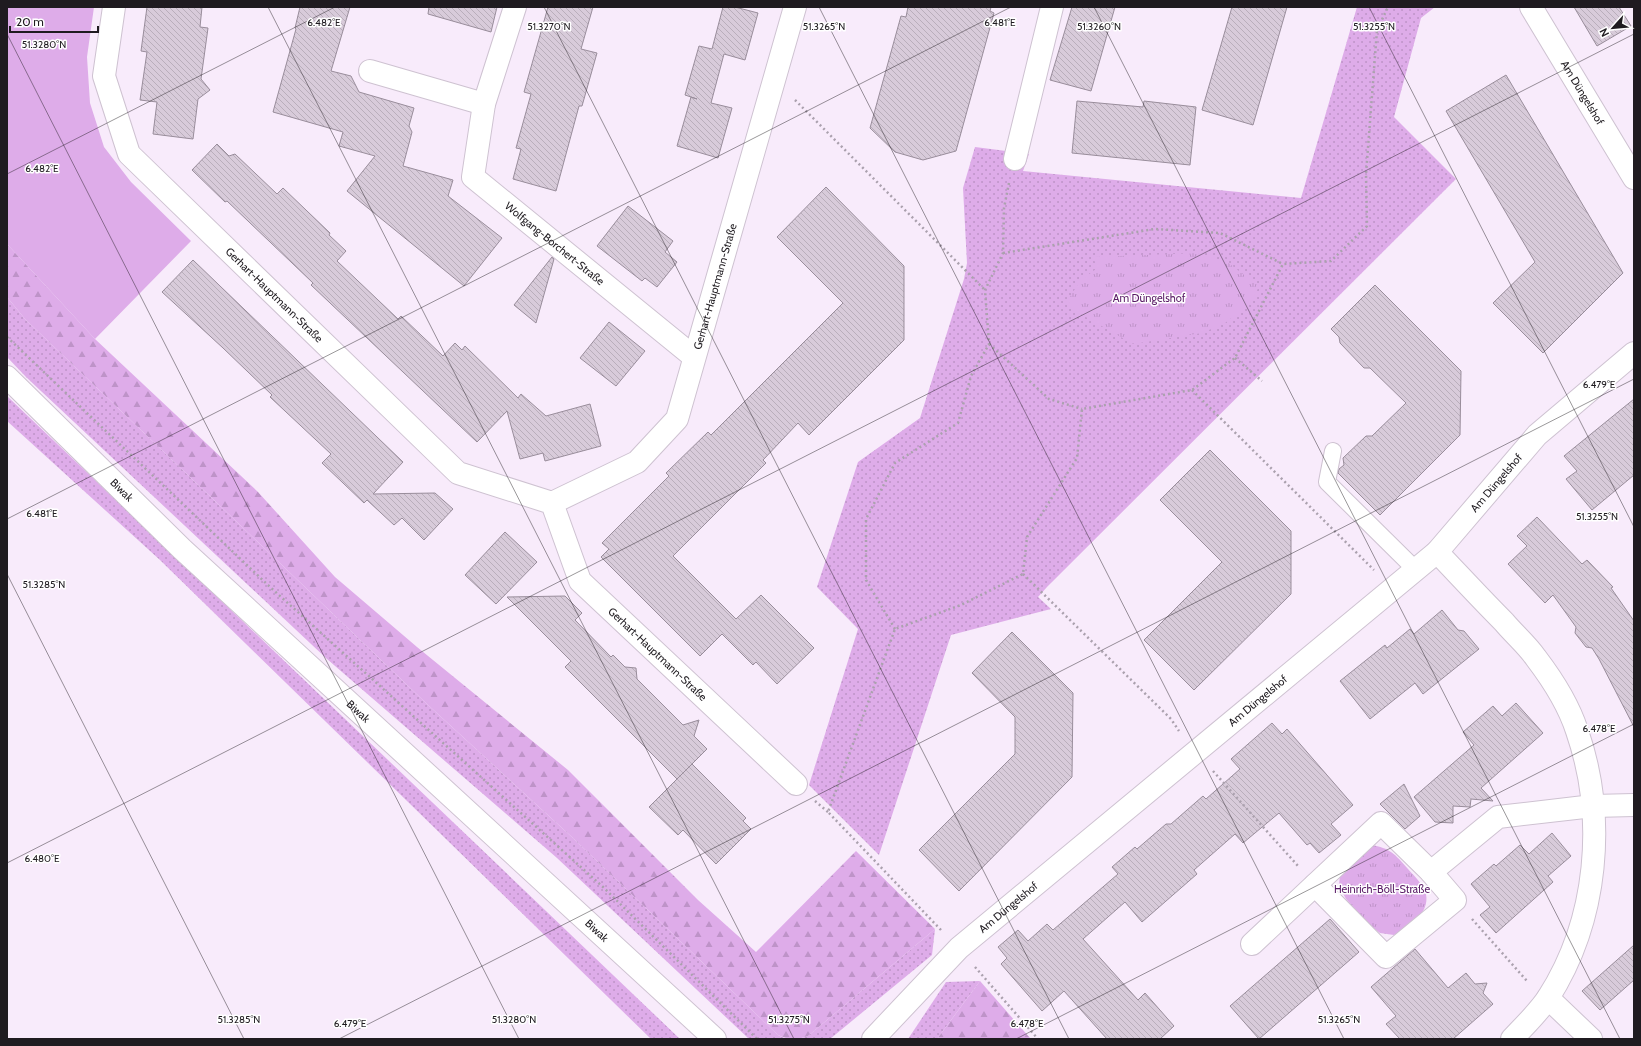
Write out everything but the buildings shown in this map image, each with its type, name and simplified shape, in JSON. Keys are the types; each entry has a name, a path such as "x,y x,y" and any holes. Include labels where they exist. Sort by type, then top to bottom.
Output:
{"street":[{"name":"Gerhart-Hauptmann-Straße","path":"114,7 104,76 129,154 458,473 552,503 637,462 677,418 795,7"},
{"name":"Wolfgang-Borchert-Straße","path":"515,7 484,104 473,177 694,357"},
{"path":"1015,159 1052,7"},
{"name":"Am Düngelshof","path":"1531,7 1634,178"},
{"path":"370,71 484,104"},
{"name":"Am Düngelshof","path":"873,1039 958,948 1437,552 1537,435 1634,353"},
{"name":"Biwak","path":"7,377 182,549 715,1039"},
{"name":"Gerhart-Hauptmann-Straße","path":"552,503 580,581 796,784"},
{"path":"1437,552 1536,657 1557,689 1577,730 1588,768 1593,806 1595,847 1591,881 1580,932 1548,998 1512,1039"},
{"path":"1431,872 1498,817 1593,806 1634,805"},
{"path":"1252,944 1381,823 1431,872 1455,900 1386,957 1315,885"},
{"path":"1548,998 1591,1039"}],"lane":[{"path":"1333,451 1328,482 1416,570"}],"path":[{"path":"1003,253 1155,229 1220,233 1283,264 1331,261 1366,226 1366,174 1377,30 1388,7"},
{"path":"774,79 985,290"},
{"path":"895,629 866,580 866,519 895,463 958,423 971,376 989,344 985,290 1003,253 1004,208 1015,159"},
{"path":"989,344 1049,399 1082,409 1192,390 1235,358 1283,264"},
{"path":"7,337 270,587 603,887 757,1039"},
{"path":"1235,358 1262,381"},
{"path":"1192,390 1393,588"},
{"path":"1023,574 1027,537 1077,458 1082,409"},
{"path":"1023,574 961,605 895,629 828,812 958,948 1038,1039"},
{"path":"1023,574 1171,719 1196,751 1315,885"},
{"path":"1455,900 1526,980 1548,998"}],"green space":[{"path":"7,7 94,7 87,57 90,103 104,147 131,182 191,241 95,339 7,244"},
{"path":"1357,7 1435,7 1421,18 1394,117 1456,179 1047,587 1038,597 1051,609 951,635 879,855 809,785 858,629 817,587 858,462 920,418 964,279 967,263 963,188 975,147 1029,154 1023,171 1301,198"},
{"path":"7,244 95,339 258,492 335,577 417,647 568,770 698,900 756,952 856,851 935,929 808,1036 793,1039 778,1035 574,839 427,704 25,319 7,297"},
{"name":"Am Düngelshof","path":"1198,253 1227,262 1259,286 1251,303 1225,323 1202,333 1133,344 1072,309 1068,300 1080,281 1096,269 1094,257"},
{"path":"7,297 25,319 427,704 574,839 778,1035 786,1039 748,1038 557,858 327,659 26,377 7,357"},
{"path":"7,396 680,1039 651,1039 160,560 7,421"},
{"name":"Heinrich-Böll-Straße","path":"1371,845 1392,852 1423,887 1426,894 1425,908 1421,914 1411,924 1394,935 1380,933 1369,925 1346,899 1339,886 1340,873"},
{"path":"935,929 932,955 830,1039 799,1039 808,1036"},
{"path":"980,981 937,1039 908,1039 946,982"},
{"path":"980,981 1030,1038 937,1039"}]}
